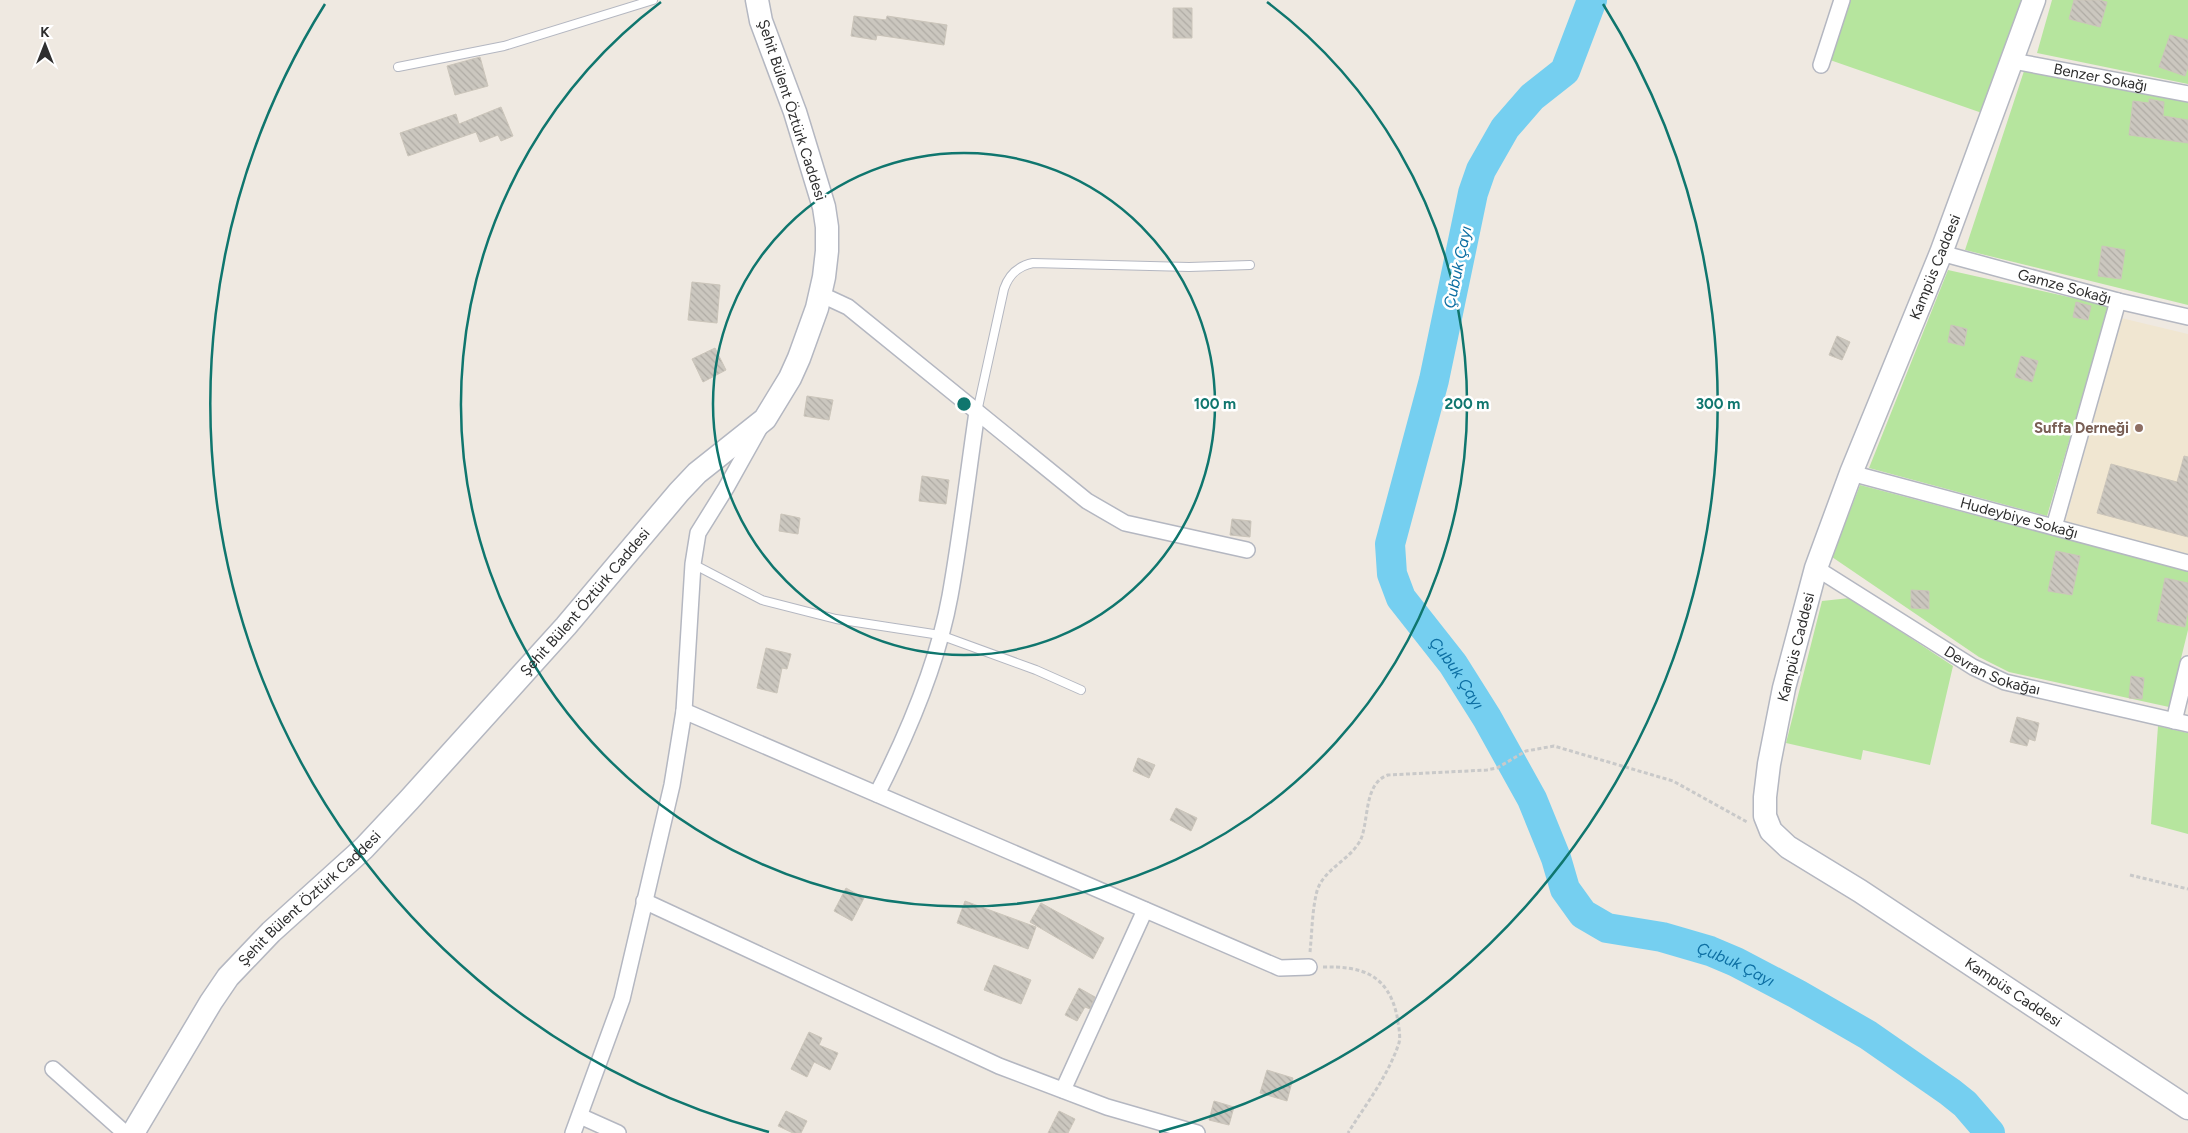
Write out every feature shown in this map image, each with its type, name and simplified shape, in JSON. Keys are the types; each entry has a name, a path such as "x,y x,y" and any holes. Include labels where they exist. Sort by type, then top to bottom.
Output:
{"street":[{"name":"Şehit Bülent Öztürk Caddesi","path":"134,1133 210,1002 228,977 271,932 364,848 566,626 679,492 697,473 764,419 790,378 812,325 820,294 828,252 828,227 824,207 798,120 761,21 757,0"},
{"path":"1821,65 1842,0"},
{"name":"Kampüs Caddesi","path":"2034,0 1941,253 1851,473 1816,568 1784,688 1769,764 1765,816 1771,831 1788,847 1868,896 2188,1108"},
{"name":"Benzer Sokağı","path":"2013,61 2188,94"},
{"name":"Gamze Sokağı","path":"1941,253 2118,301 2188,317"},
{"path":"820,294 848,307 1087,501 1125,523 1247,550"},
{"path":"2054,527 2118,301"},
{"path":"877,794 900,750 940,635 950,597 977,412"},
{"path":"573,1133 622,999 672,785 684,711 693,564 698,533 726,488 764,419"},
{"name":"Hudeybiye Sokağı","path":"1851,473 2188,562"},
{"name":"Devran Sokağaı","path":"1816,568 1973,667 2004,682 2181,722"},
{"path":"2181,722 2188,664"},
{"path":"684,711 1280,968 1309,967"},
{"path":"644,901 999,1066 1107,1107 1197,1133"},
{"path":"1063,1090 1145,910"},
{"path":"53,1069 125,1133"},
{"path":"580,1116 618,1133"}],"lane":[{"path":"398,67 504,46 653,0"},
{"path":"977,412 1004,289 1007,281 1018,268 1033,263 1189,267 1250,265"},
{"path":"693,564 762,600 836,619 940,635 1036,670 1081,690"}],"path":[{"path":"1348,1133 1379,1085 1399,1041 1396,1012 1385,986 1367,973 1348,966 1309,967 1317,891 1327,875 1359,842 1376,783 1388,775 1498,768 1533,749 1554,746 1673,780 1754,826 1769,826"},
{"path":"2130,875 2188,889"}],"shaded area":[{"name":"Suffa Derneği","path":"2121,318 2188,334 2188,554 2065,523"}],"green space":[{"path":"1850,0 2024,0 1982,113 1830,60"},
{"path":"2052,0 2188,0 2188,84 2037,53"},
{"path":"2024,71 2188,101 2188,305 1965,250"},
{"path":"1948,270 2109,306 2047,516 1869,468"},
{"path":"1860,485 2188,571 2188,630 2169,707 2009,672 1979,657 1832,557"},
{"path":"1850,598 1953,666 1930,765 1863,750 1861,760 1786,743 1822,601"},
{"path":"2158,726 2188,733 2188,834 2151,824"}],"building":[{"path":"2074,0 2099,0 2107,2 2100,27 2069,19"},
{"path":"1173,8 1192,8 1192,38 1173,38"},
{"path":"854,16 886,20 887,16 947,25 944,45 877,35 876,40 851,36"},
{"path":"2170,35 2188,40 2188,67 2185,76 2159,67"},
{"path":"480,57 488,86 455,95 447,66"},
{"path":"2149,99 2164,102 2163,116 2188,120 2188,143 2129,135 2133,101 2149,103"},
{"path":"501,107 513,136 501,141 498,135 480,142 476,132 408,156 400,133 456,114 459,124"},
{"path":"2102,246 2125,250 2121,279 2098,276"},
{"path":"692,282 720,285 717,323 688,320"},
{"path":"2076,302 2091,306 2088,320 2073,317"},
{"path":"1951,325 1967,329 1964,346 1948,342"},
{"path":"1837,336 1850,342 1842,360 1829,355"},
{"path":"715,348 726,370 703,382 692,359"},
{"path":"2021,356 2038,361 2032,382 2015,377"},
{"path":"807,396 833,400 829,420 804,416"},
{"path":"2184,456 2188,457 2188,537 2097,513 2111,464 2177,482"},
{"path":"922,476 949,480 946,504 919,501"},
{"path":"781,514 800,518 798,534 779,531"},
{"path":"1232,519 1251,521 1250,537 1230,535"},
{"path":"2056,551 2080,556 2072,595 2048,591"},
{"path":"2165,578 2188,583 2188,611 2185,627 2157,621"},
{"path":"1911,590 1929,591 1929,609 1911,608"},
{"path":"766,648 791,654 787,669 782,668 777,693 757,688"},
{"path":"2131,676 2144,678 2142,699 2129,698"},
{"path":"2017,717 2039,723 2035,741 2029,739 2027,746 2010,742"},
{"path":"1138,758 1155,765 1149,778 1133,771"},
{"path":"1176,808 1197,818 1191,831 1170,820"},
{"path":"846,888 864,898 852,921 834,911"},
{"path":"965,901 1036,927 1028,949 957,923"},
{"path":"1041,903 1104,938 1093,959 1030,922"},
{"path":"994,965 1031,980 1021,1004 984,990"},
{"path":"1079,988 1095,997 1090,1009 1085,1007 1077,1021 1065,1015"},
{"path":"809,1032 822,1038 819,1045 838,1053 830,1070 814,1062 807,1077 791,1069"},
{"path":"1267,1070 1293,1078 1287,1101 1260,1093"},
{"path":"1214,1101 1234,1107 1229,1125 1209,1120"},
{"path":"786,1111 807,1121 801,1133 793,1133 778,1126"},
{"path":"1059,1111 1075,1119 1068,1133 1048,1133"}],"waterway":[{"name":"Çubuk Çayı","path":"1592,0 1565,71 1532,97 1505,128 1481,170 1473,193 1434,380 1390,544 1392,574 1401,598 1453,664 1487,718 1532,799 1556,858 1565,889 1583,914 1607,928 1662,937 1710,951 1736,962 1797,994 1868,1035 1950,1092 1965,1104 1990,1133"}],"place":[{"name":"Suffa Derneği","path":"2139,428"}]}
